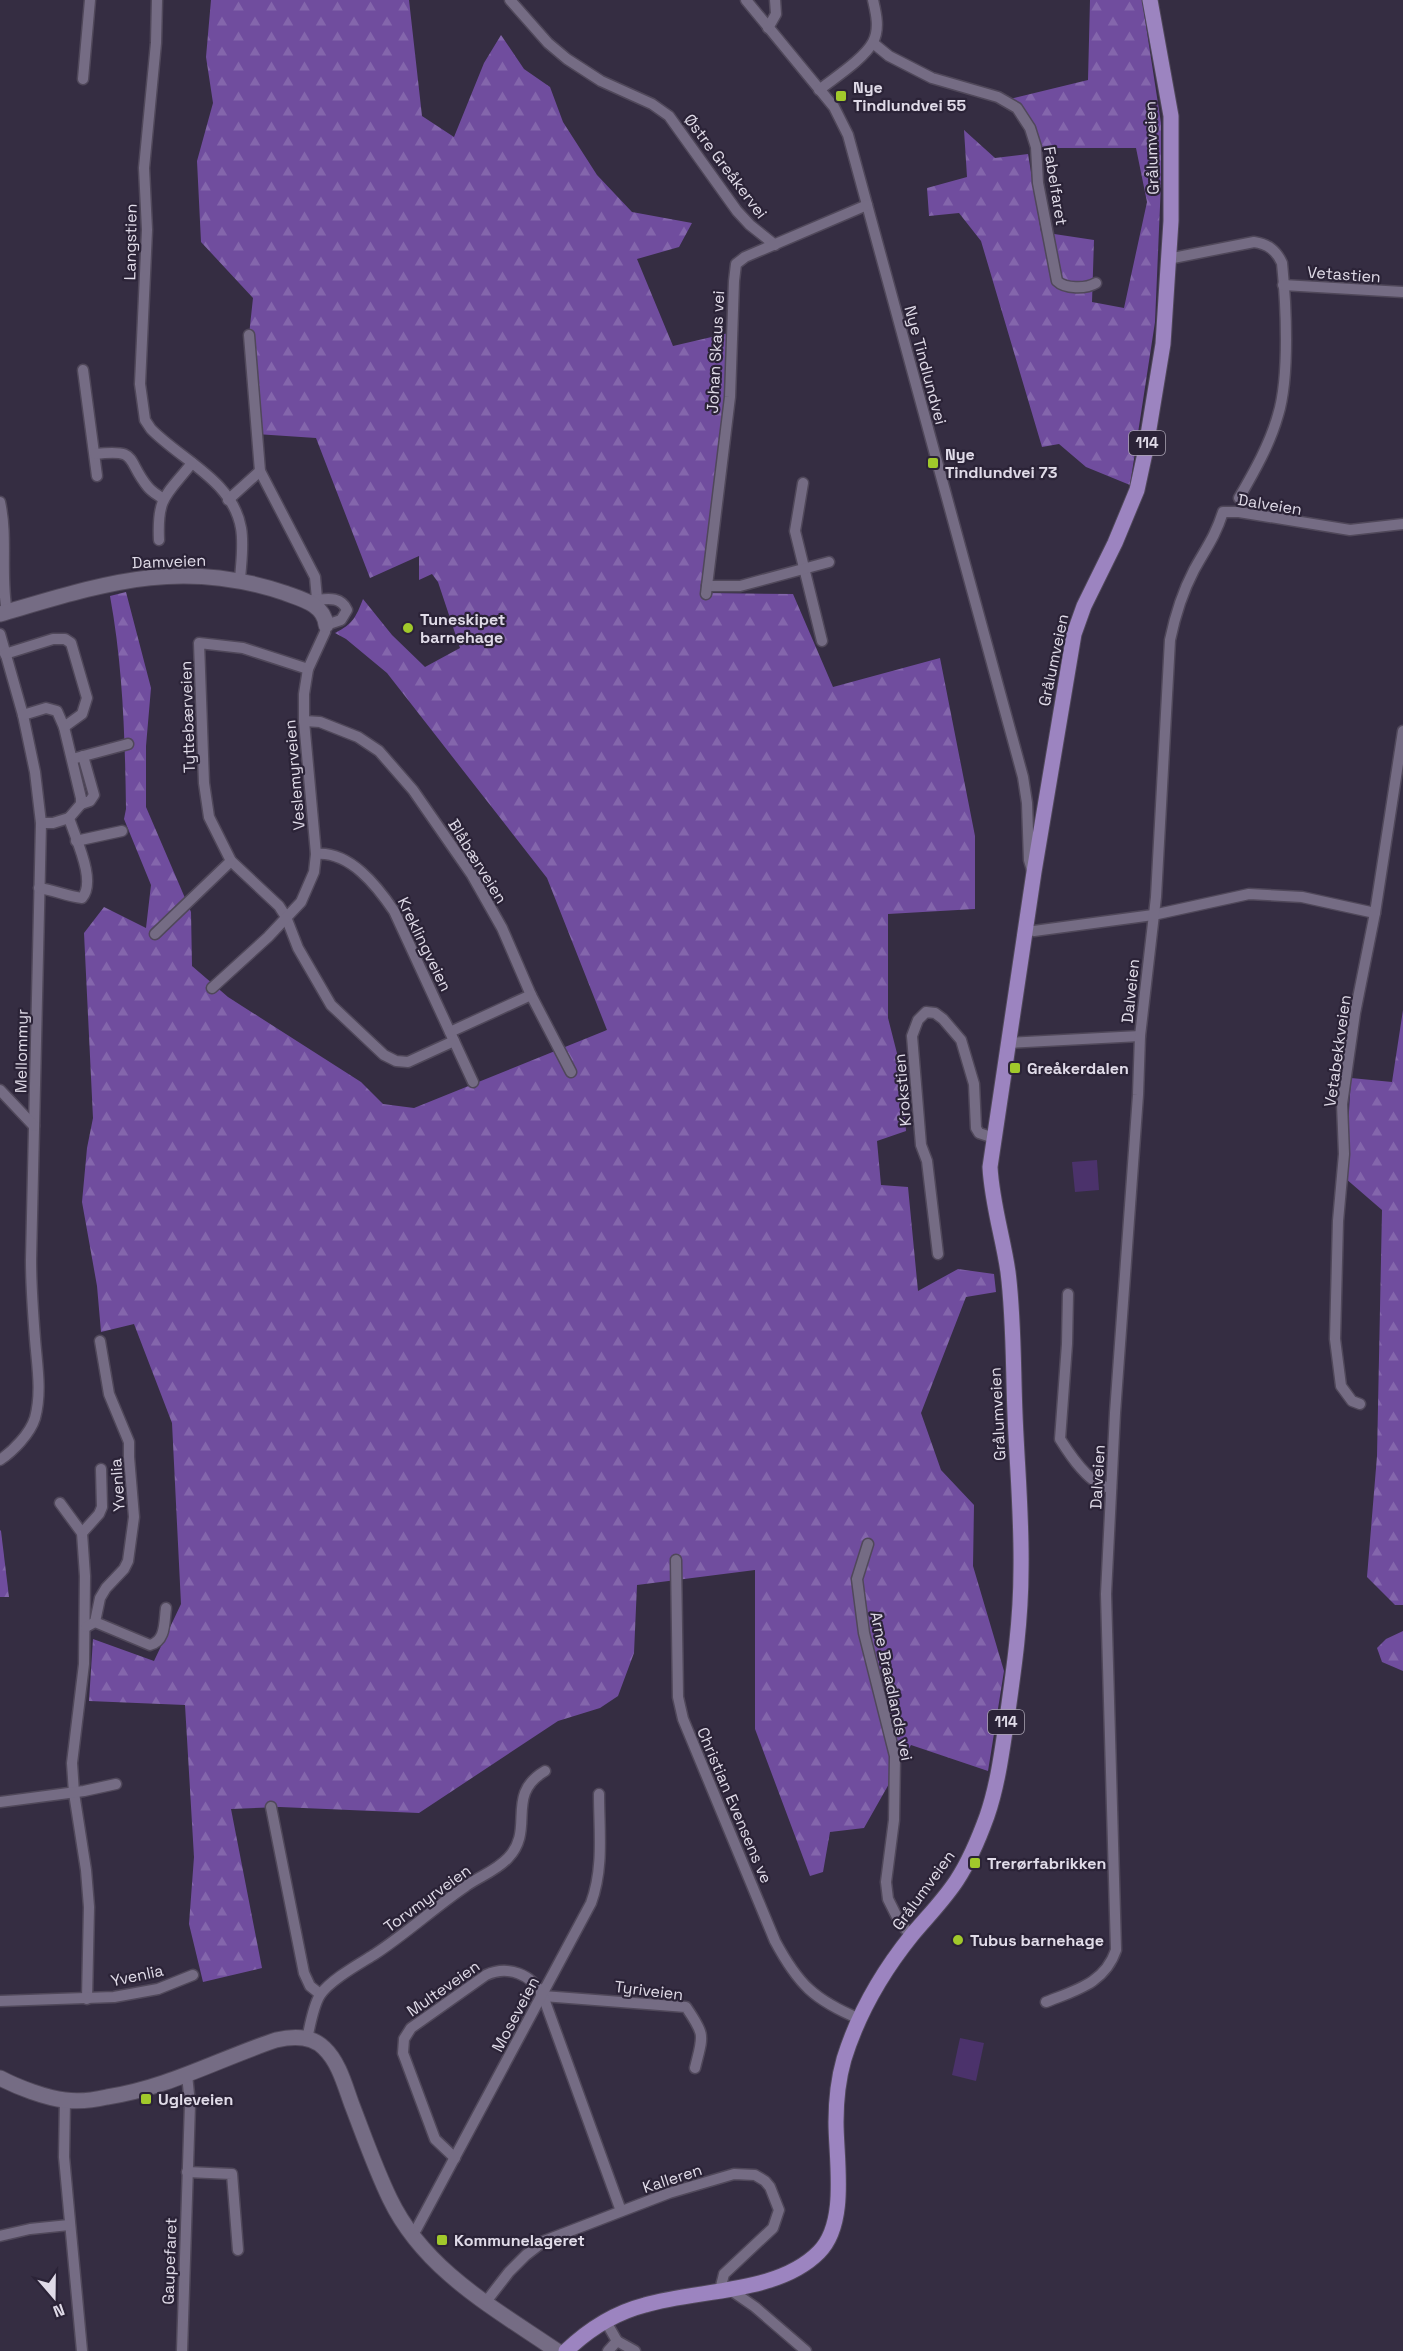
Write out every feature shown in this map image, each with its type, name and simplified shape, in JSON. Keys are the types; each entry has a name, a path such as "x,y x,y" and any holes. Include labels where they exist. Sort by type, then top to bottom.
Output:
{"main road":[{"name":"Grålumveien","path":"566,2351 605,2320 651,2303 769,2280 798,2268 817,2254 829,2239 837,2209 837,2091 844,2059 860,2019 879,1982 966,1865 991,1802 999,1772 1019,1621 1021,1547 1008,1273 991,1186 990,1167 1034,872 1074,634 1084,606 1131,505 1143,465 1163,344 1171,221 1171,116 1150,0"}],"street":[{"path":"82,79 90,0"},
{"name":"Langstien","path":"157,0 156,43 144,168 147,230 140,384 144,420 158,436 213,480 228,500 242,530 240,580"},
{"name":"Østre Greåkervei","path":"510,0 548,43 567,59 601,81 652,105 669,116 737,211 750,225 775,244"},
{"name":"Nye Tindlundvei","path":"746,0 834,107 848,135 1023,777 1027,803 1029,860 1034,872"},
{"path":"768,28 775,19 775,0"},
{"path":"819,90 873,43 877,31 877,18 873,0"},
{"name":"Fabelfaret","path":"873,43 890,56 932,78 998,97 1017,108 1030,128 1036,147 1038,183 1057,281 1060,285 1069,286 1091,286 1096,283"},
{"name":"Johan Skaus vei","path":"829,562 740,586 706,590 730,397 734,271 740,260 867,205"},
{"path":"1168,259 1254,242 1262,243 1274,250 1282,263 1285,362 1279,412 1271,436 1239,498"},
{"name":"Vetastien","path":"1283,285 1403,292"},
{"path":"249,335 260,471 315,577 311,600 321,612 326,625"},
{"path":"83,370 97,476"},
{"path":"95,454 125,453 132,459 148,488 163,499"},
{"path":"159,540 158,513 163,499 192,463"},
{"path":"228,500 260,471"},
{"path":"803,483 795,531 822,641"},
{"path":"0,502 4,532 3,613"},
{"name":"Dalveien","path":"1046,2002 1105,1973 1116,1950 1106,1594 1140,1036 1159,848 1170,640 1183,595 1209,548 1223,512 1350,530 1403,524"},
{"name":"Damveien","path":"3,613 101,586 142,578 193,575 240,580 311,600 334,599 346,607 346,614 341,620 326,625"},
{"name":"Veslemyrveien","path":"286,917 301,902 314,872 316,854 304,721 304,694 308,669 326,625"},
{"name":"Mellommyr","path":"0,634 23,715 35,772 40,823 31,1292 39,1384 38,1402 35,1419 27,1434 0,1460"},
{"path":"5,654 53,639 65,639 71,644 87,698 82,714 64,727"},
{"name":"Tyttebærveien","path":"308,669 243,648 199,643 204,783 208,817 231,861 279,906 286,917 298,948 331,1005 384,1055 396,1061 408,1062 531,995"},
{"path":"23,715 52,708 57,711 93,795 90,801 81,804 69,818 53,823 40,823"},
{"name":"Blåbærveien","path":"304,721 320,722 358,737 379,751 412,790 472,874 502,928 531,995 571,1072"},
{"name":"Vetabekkveien","path":"1360,1404 1352,1401 1341,1386 1335,1339 1338,1221 1344,1154 1342,1104 1355,1013 1375,913 1403,731"},
{"path":"78,757 128,744"},
{"path":"39,888 53,890 64,896 82,898 85,895 87,873 69,818"},
{"path":"76,842 122,831"},
{"name":"Kreklingveien","path":"316,854 326,853 338,856 363,874 379,890 394,911 473,1082"},
{"path":"155,934 231,861"},
{"path":"1034,931 1153,915 1249,894 1302,897 1375,913"},
{"path":"212,988 268,937 286,917"},
{"name":"Krokstien","path":"938,1254 927,1161 921,1145 912,1036 922,1014 935,1013 944,1019 961,1040 974,1084 976,1128 979,1133 994,1138"},
{"path":"1008,1043 1140,1036"},
{"path":"0,1090 34,1126"},
{"path":"1068,1294 1068,1334 1059,1436 1090,1477 1104,1487 1111,1488"},
{"name":"Yvenlia","path":"87,1999 89,1907 72,1764 90,1624 105,1588 124,1569 128,1561 134,1517 129,1442 109,1394 100,1341"},
{"name":"Yvenlia","path":"90,1624 82,1533 99,1514 102,1507 101,1468"},
{"path":"60,1503 82,1533"},
{"name":"Arne Braadlands vei","path":"868,1544 857,1579 864,1633 895,1756 894,1820 886,1882 888,1899 899,1921 911,1936"},
{"name":"Christian Evensens ve","path":"676,1560 678,1697 682,1719 775,1941 787,1964 801,1983 819,1999 860,2019"},
{"path":"90,1624 150,1645 161,1637 166,1608"},
{"name":"Torvmyrveien","path":"320,1994 467,1885 494,1870 509,1858 517,1845 521,1831 522,1798 526,1787 532,1779 545,1771"},
{"path":"0,1802 74,1793 116,1784"},
{"name":"Moseveien","path":"412,2235 543,1996 591,1903 597,1887 600,1862 599,1794"},
{"path":"271,1807 304,1973 310,1986 320,1994 307,2039"},
{"name":"Multeveien","path":"455,2158 435,2139 403,2053 403,2045 407,2034 419,2022 486,1974 504,1969 516,1972 534,1983 543,1996 621,2211"},
{"name":"Yvenlia","path":"0,2001 87,1999 135,1994 158,1989 193,1975"},
{"name":"Tyriveien","path":"543,1996 686,2007 698,2024 703,2038 695,2068"},
{"path":"0,2078 10,2084 65,2100 97,2099 124,2095 187,2075 276,2040 294,2037 307,2039 324,2047 334,2061 379,2176 395,2209 412,2235 442,2268 485,2303 557,2351"},
{"name":"Gaupefaret","path":"182,2351 189,2104 187,2075"},
{"path":"65,2100 64,2157 82,2351"},
{"path":"187,2172 232,2174 238,2250"},
{"name":"Kalleren","path":"485,2303 509,2272 544,2241 669,2193 734,2174 746,2174 765,2181 777,2199 779,2210 773,2228 724,2274 724,2290"},
{"path":"0,2236 30,2229 69,2225"},
{"path":"724,2290 755,2307 806,2351"},
{"path":"605,2320 616,2341 635,2351"},
{"path":"608,2351 616,2341"}],"shaded area":[{"path":"1097,1160 1099,1190 1075,1192 1072,1162"},
{"path":"960,2038 984,2043 976,2081 952,2075"}],"green space":[{"path":"211,0 409,0 422,116 454,137 484,63 501,35 524,69 550,87 563,122 597,175 632,212 692,223 679,247 637,259 673,346 733,332 706,593 793,594 833,687 940,658 975,836 975,909 888,914 888,1018 902,1073 906,1131 877,1141 881,1185 908,1187 918,1291 958,1269 994,1274 996,1292 966,1297 921,1413 941,1470 974,1505 973,1566 1004,1671 988,1771 911,1745 864,1828 830,1832 823,1872 810,1876 755,1729 755,1570 637,1585 634,1653 618,1696 600,1708 558,1721 419,1813 280,1807 231,1809 262,1968 203,1982 189,1924 194,1857 185,1705 89,1701 93,1639 154,1661 181,1604 172,1423 134,1324 101,1332 97,1286 82,1202 87,1148 93,1118 84,933 104,907 146,928 151,885 124,819 126,809 122,702 118,649 110,596 126,592 151,688 146,746 146,807 191,912 192,966 228,997 361,1082 383,1104 414,1108 607,1030 547,878 387,673 346,639 335,633 353,619 363,599 392,635 425,667 460,648 438,582 432,574 419,580 419,556 370,578 316,438 256,434 249,335 253,298 201,242 197,161 213,103 206,57"},
{"path":"1090,0 1142,0 1161,123 1161,183 1155,322 1130,485 1086,467 1059,444 1042,447 981,241 959,213 929,216 927,188 967,177 964,130 995,158 1028,154 1041,232 1094,240 1092,302 1124,308 1147,202 1136,148 1042,148 1030,120 1010,99 1088,80"},
{"path":"1403,1010 1403,1605 1395,1605 1367,1577 1377,1456 1382,1210 1345,1178 1351,1078 1392,1082"},
{"path":"1,1531 9,1597 0,1597"},
{"path":"1403,1631 1403,1671 1382,1662 1377,1648 1386,1639"}],"place":[{"name":"Nye Tindlundvei 55","path":"841,96"},
{"name":"Nye Tindlundvei 73","path":"933,463"},
{"name":"Tuneskipet barnehage","path":"408,628"},
{"name":"Greåkerdalen","path":"1015,1068"},
{"name":"Trerørfabrikken","path":"975,1863"},
{"name":"Tubus barnehage","path":"958,1940"},
{"name":"Ugleveien","path":"146,2099"},
{"name":"Kommunelageret","path":"442,2240"}]}
